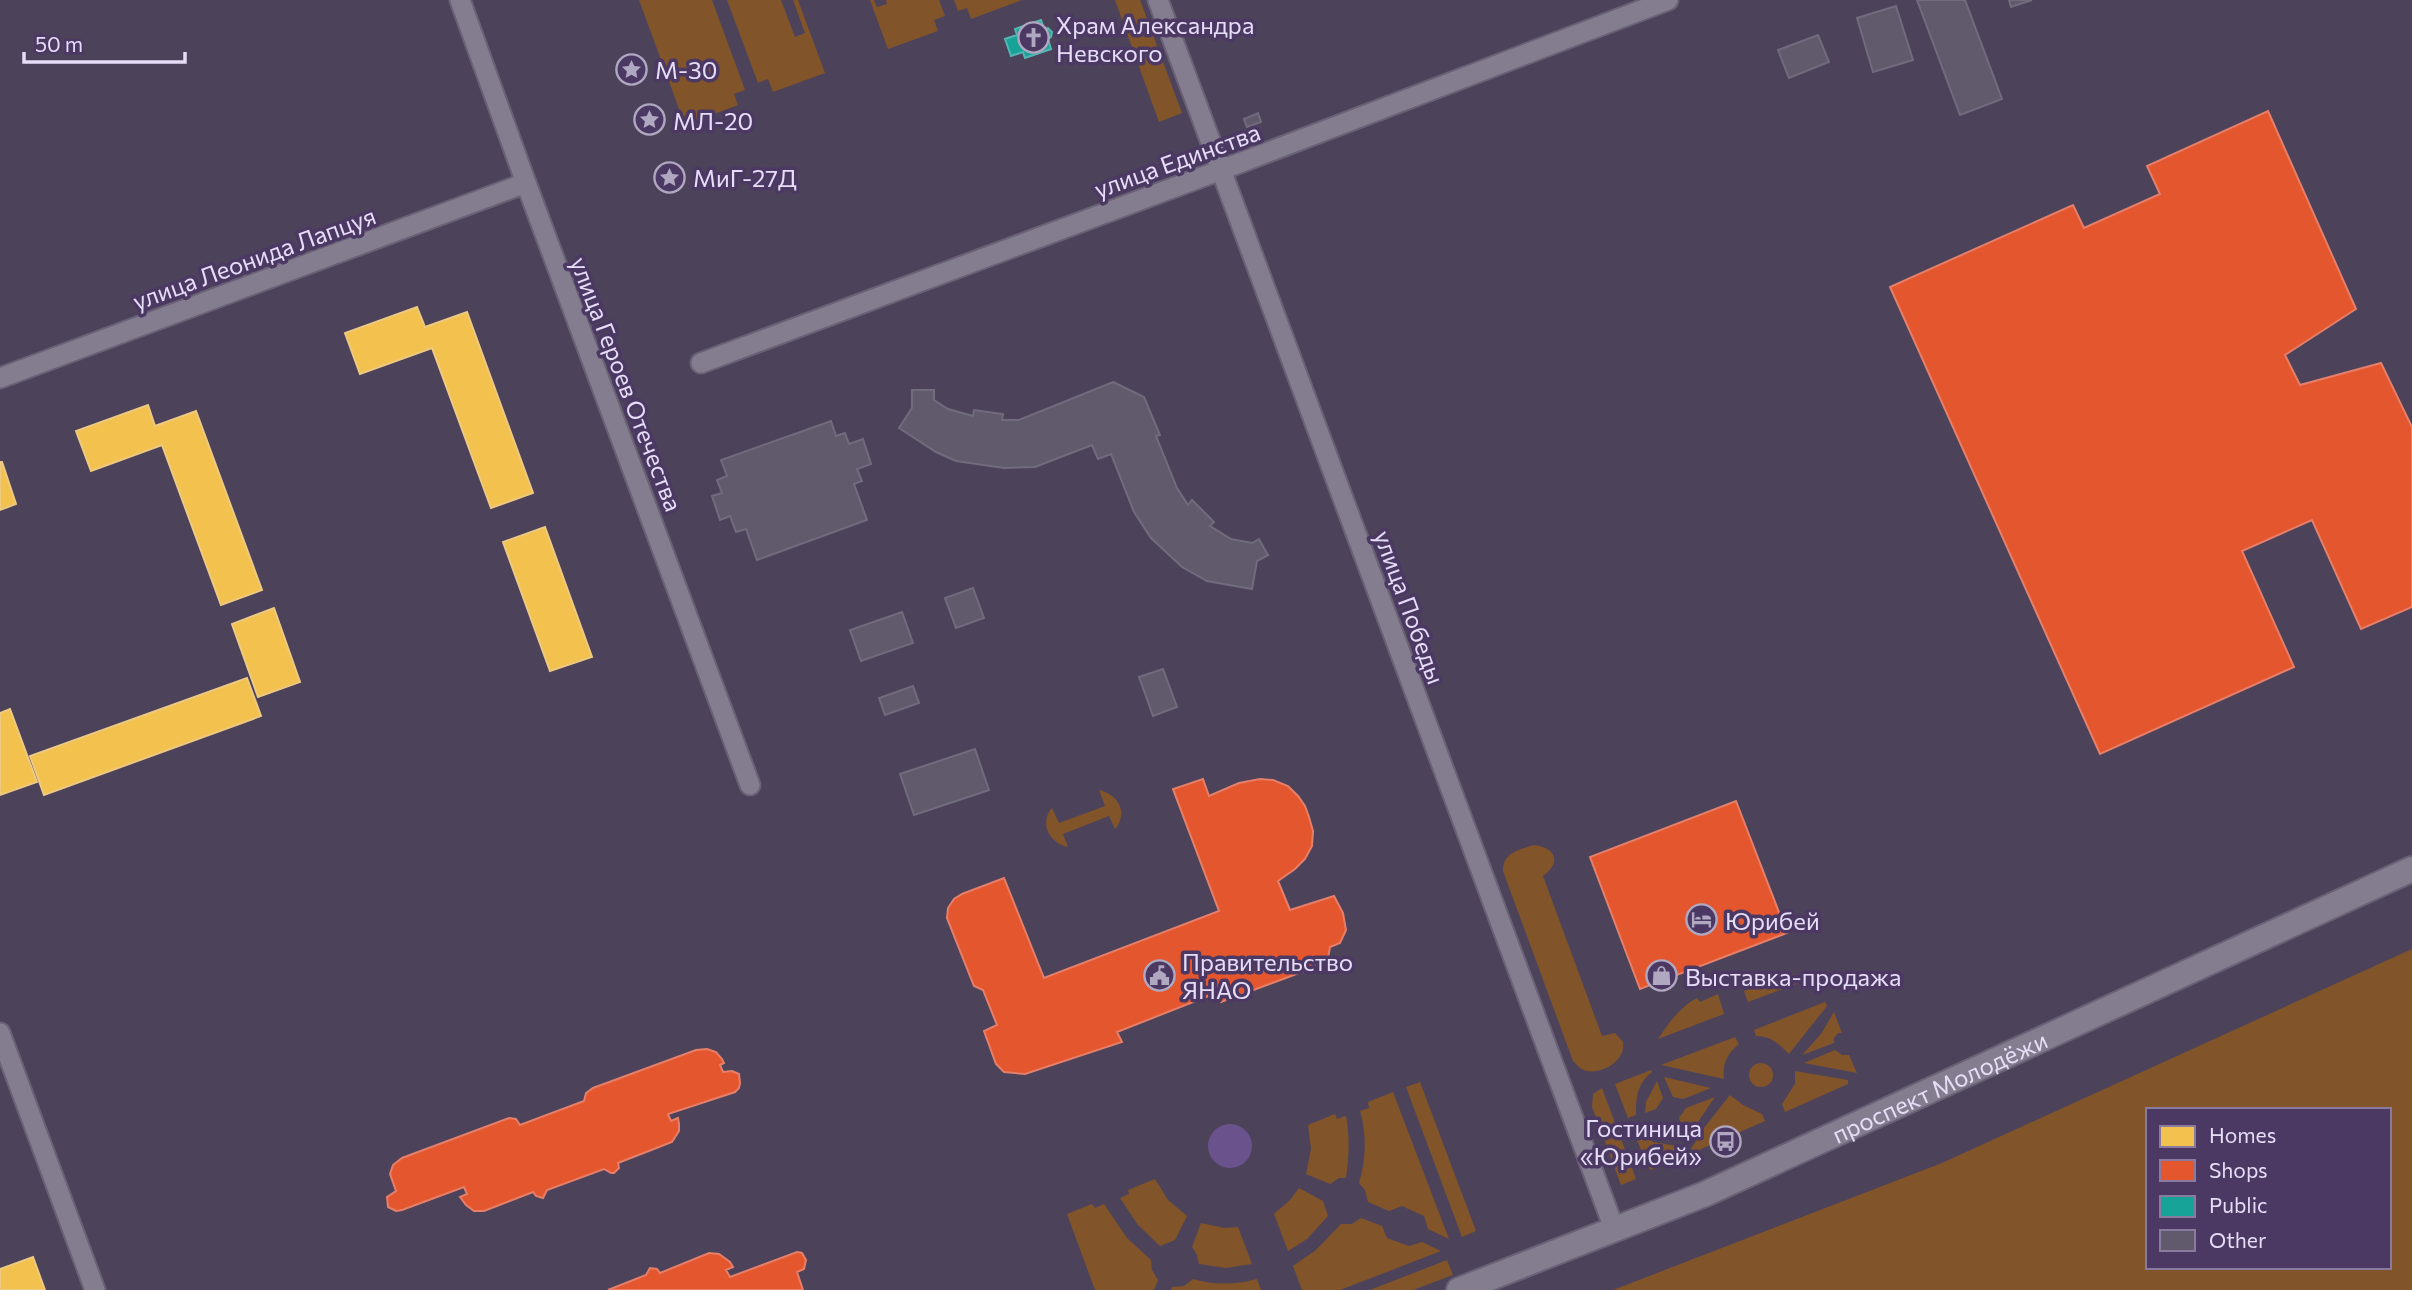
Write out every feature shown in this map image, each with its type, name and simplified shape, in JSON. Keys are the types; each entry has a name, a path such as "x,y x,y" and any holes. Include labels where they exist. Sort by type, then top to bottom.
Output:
{"street":[{"name":"улица Героев Отечества","path":"460,0 750,785"},
{"name":"улица Победы","path":"1158,0 1615,1231"},
{"name":"улица Единства","path":"701,363 1668,0"},
{"name":"улица Леонида Лапцуя","path":"0,378 526,183"},
{"name":"проспект Молодёжи","path":"1459,1290 1615,1231 1787,1158 2412,869"},
{"path":"0,1033 95,1290"}],"shaded area":[{"path":"639,0 712,0 745,90 734,94 738,105 685,125"},
{"path":"727,0 781,0 795,37 805,33 793,0 798,0 825,73 773,92 768,79 758,83"},
{"path":"870,0 874,0 877,7 887,4 886,0 939,0 945,16 934,20 938,31 888,49"},
{"path":"954,0 1022,0 971,19 967,8 958,11"},
{"path":"1115,0 1140,0 1182,113 1159,122"},
{"path":"1099,790 1106,792 1119,805 1121,817 1115,829 1109,816 1063,834 1068,847 1051,837 1046,820 1052,808 1059,823 1105,806"},
{"path":"1534,845 1548,849 1554,857 1552,866 1543,876 1602,1036 1615,1033 1623,1042 1621,1055 1607,1068 1585,1070 1573,1061 1503,871 1509,856"},
{"path":"2412,949 2412,1290 1613,1290 1942,1163"},
{"path":"1770,972 1812,978 1748,1002 1744,991 1773,980"},
{"path":"1718,994 1724,1014 1658,1039 1685,1006 1697,998 1700,1002"},
{"path":"1825,1002 1827,1006 1789,1054 1770,1039 1756,1036 1754,1030"},
{"path":"1834,1012 1842,1033 1838,1033 1834,1038 1834,1043 1802,1055 1821,1034"},
{"path":"1735,1037 1739,1044 1726,1060 1724,1079 1661,1065"},
{"path":"1835,1050 1842,1055 1849,1055 1857,1073 1804,1063"},
{"path":"1761,1063 1770,1066 1773,1075 1770,1084 1761,1087 1752,1084 1749,1075 1752,1066"},
{"path":"1651,1070 1638,1091 1636,1115 1628,1118 1615,1084"},
{"path":"1795,1071 1848,1080 1848,1084 1785,1112 1782,1104 1795,1084"},
{"path":"1664,1077 1711,1088 1683,1099 1673,1097"},
{"path":"1657,1081 1663,1098 1656,1109 1645,1113 1646,1102"},
{"path":"1420,1082 1476,1231 1462,1237 1406,1087"},
{"path":"1602,1088 1636,1179 1621,1185 1592,1107 1593,1094"},
{"path":"1393,1092 1449,1239 1428,1229 1424,1216 1402,1206 1389,1211 1368,1202 1365,1190 1359,1183 1365,1147 1360,1111 1369,1108 1368,1102"},
{"path":"1730,1095 1762,1114 1765,1121 1692,1153 1691,1149 1704,1128"},
{"path":"1715,1097 1687,1138 1679,1118 1686,1108"},
{"path":"1335,1114 1337,1119 1346,1116 1348,1162 1346,1178 1339,1178 1330,1184 1306,1174 1311,1149 1308,1125"},
{"path":"1230,1124 1246,1130 1252,1146 1246,1162 1230,1168 1214,1162 1208,1146 1214,1130"},
{"path":"1642,1128 1653,1142 1677,1146 1682,1159 1650,1170 1633,1131"},
{"path":"1155,1179 1168,1200 1187,1216 1175,1240 1160,1246 1138,1225 1120,1198 1129,1194 1128,1190"},
{"path":"1299,1188 1323,1201 1328,1216 1307,1239 1288,1251 1274,1214"},
{"path":"1092,1204 1095,1208 1104,1204 1127,1238 1151,1260 1152,1270 1158,1280 1154,1290 1095,1290 1067,1214"},
{"path":"1361,1218 1382,1226 1387,1238 1409,1246 1422,1242 1441,1251 1340,1290 1302,1290 1293,1266 1316,1250 1341,1224 1352,1224"},
{"path":"1201,1223 1224,1228 1238,1227 1252,1264 1226,1268 1199,1264 1192,1247"},
{"path":"1447,1260 1453,1275 1413,1290 1370,1290"},
{"path":"1193,1279 1225,1284 1257,1279 1261,1290 1171,1290 1172,1287 1184,1286"}],"building: Homes":[{"path":"417,307 425,327 467,312 533,493 491,508 432,348 360,374 345,333"},
{"path":"148,405 155,426 196,411 262,590 221,605 162,445 91,471 76,431"},
{"path":"0,462 16,504 0,510"},
{"path":"545,527 592,657 550,671 503,542"},
{"path":"274,608 300,682 258,697 232,624"},
{"path":"247,678 261,716 44,795 30,756"},
{"path":"10,709 37,782 0,795 0,713"},
{"path":"33,1257 45,1290 0,1290 0,1269"}],"building: Shops":[{"path":"2268,111 2356,309 2285,355 2300,385 2381,363 2412,427 2412,607 2361,629 2312,520 2242,551 2294,667 2100,754 1890,287 2073,205 2084,228 2160,194 2147,166"},
{"path":"1203,779 1209,796 1239,783 1260,779 1273,780 1288,786 1298,796 1305,806 1313,831 1312,846 1305,859 1278,881 1290,910 1334,896 1343,913 1346,930 1340,943 1330,947 1328,958 1321,965 1221,1002 1216,993 1117,1032 1122,1042 1025,1074 1004,1072 996,1064 984,1031 997,1025 983,990 974,986 947,918 948,908 954,899 1004,878 1044,978 1219,911 1173,789"},
{"path":"1736,801 1787,933 1640,989 1590,857"},
{"path":"696,1050 716,1052 722,1059 724,1063 720,1065 723,1072 732,1071 739,1074 739,1088 735,1092 668,1114 671,1121 678,1118 679,1124 679,1131 672,1142 618,1163 619,1168 614,1173 604,1169 547,1190 543,1198 533,1192 484,1211 474,1211 466,1205 460,1197 467,1194 464,1187 402,1210 396,1211 388,1207 387,1197 396,1191 390,1174 393,1165 402,1158 509,1118 516,1119 520,1125 584,1101 586,1093 593,1088"},
{"path":"797,1252 802,1253 806,1260 804,1269 797,1272 803,1290 608,1290 646,1275 650,1268 657,1269 660,1273 709,1253 719,1254 730,1262 733,1267 726,1270 730,1277"}],"building: Public":[{"path":"1041,20 1044,29 1048,28 1052,32 1048,39 1051,49 1025,58 1023,52 1011,56 1005,39 1017,35 1015,29","holes":["1032,28 1042,33 1044,40 1040,46 1033,49 1026,46 1023,39 1025,32"]},
{"name":"Храм Александра Невского","path":"1033,29 1040,32 1043,39 1040,46 1033,49 1026,46 1023,39 1026,32"}],"building: Other":[{"path":"1917,0 1965,0 2002,99 1960,115"},
{"path":"2009,0 2032,0 2011,7"},
{"path":"1896,6 1913,60 1873,72 1857,18"},
{"path":"1818,35 1829,62 1789,78 1778,50"},
{"path":"1258,113 1261,122 1247,127 1244,119"},
{"path":"1113,382 1144,397 1177,488 1188,505 1192,500 1214,522 1210,526 1231,539 1252,543 1259,539 1268,555 1257,561 1252,589 1207,581 1182,567 1151,538 1134,512 1111,454 1098,459 1092,445 1035,467 1004,468 956,461 936,452 899,428 912,408 912,390 934,390 934,400 948,409 973,416 974,410 1003,414 1002,420 1019,420"},
{"path":"831,421 836,436 845,433 849,444 863,439 871,464 857,469 862,481 854,484 867,520 757,560 746,529 736,532 730,516 720,520 712,496 722,493 717,480 727,476 721,460"},
{"path":"973,588 984,618 956,628 945,598"},
{"path":"902,612 913,643 861,661 850,630"},
{"path":"1163,669 1177,707 1153,716 1139,677"},
{"path":"913,686 919,703 885,715 879,698"},
{"path":"975,749 989,790 914,815 900,774"}],"place":[{"name":"Храм Александра Невского","path":"1033,38"},
{"name":"М-30","path":"632,69"},
{"name":"МЛ-20","path":"650,120"},
{"name":"МиГ-27Д","path":"670,177"},
{"name":"Юрибей","path":"1702,920"},
{"name":"Правительство ЯНАО","path":"1159,975"},
{"name":"Выставка-продажа","path":"1662,976"},
{"name":"Гостиница «Юрибей»","path":"1725,1141"}]}
